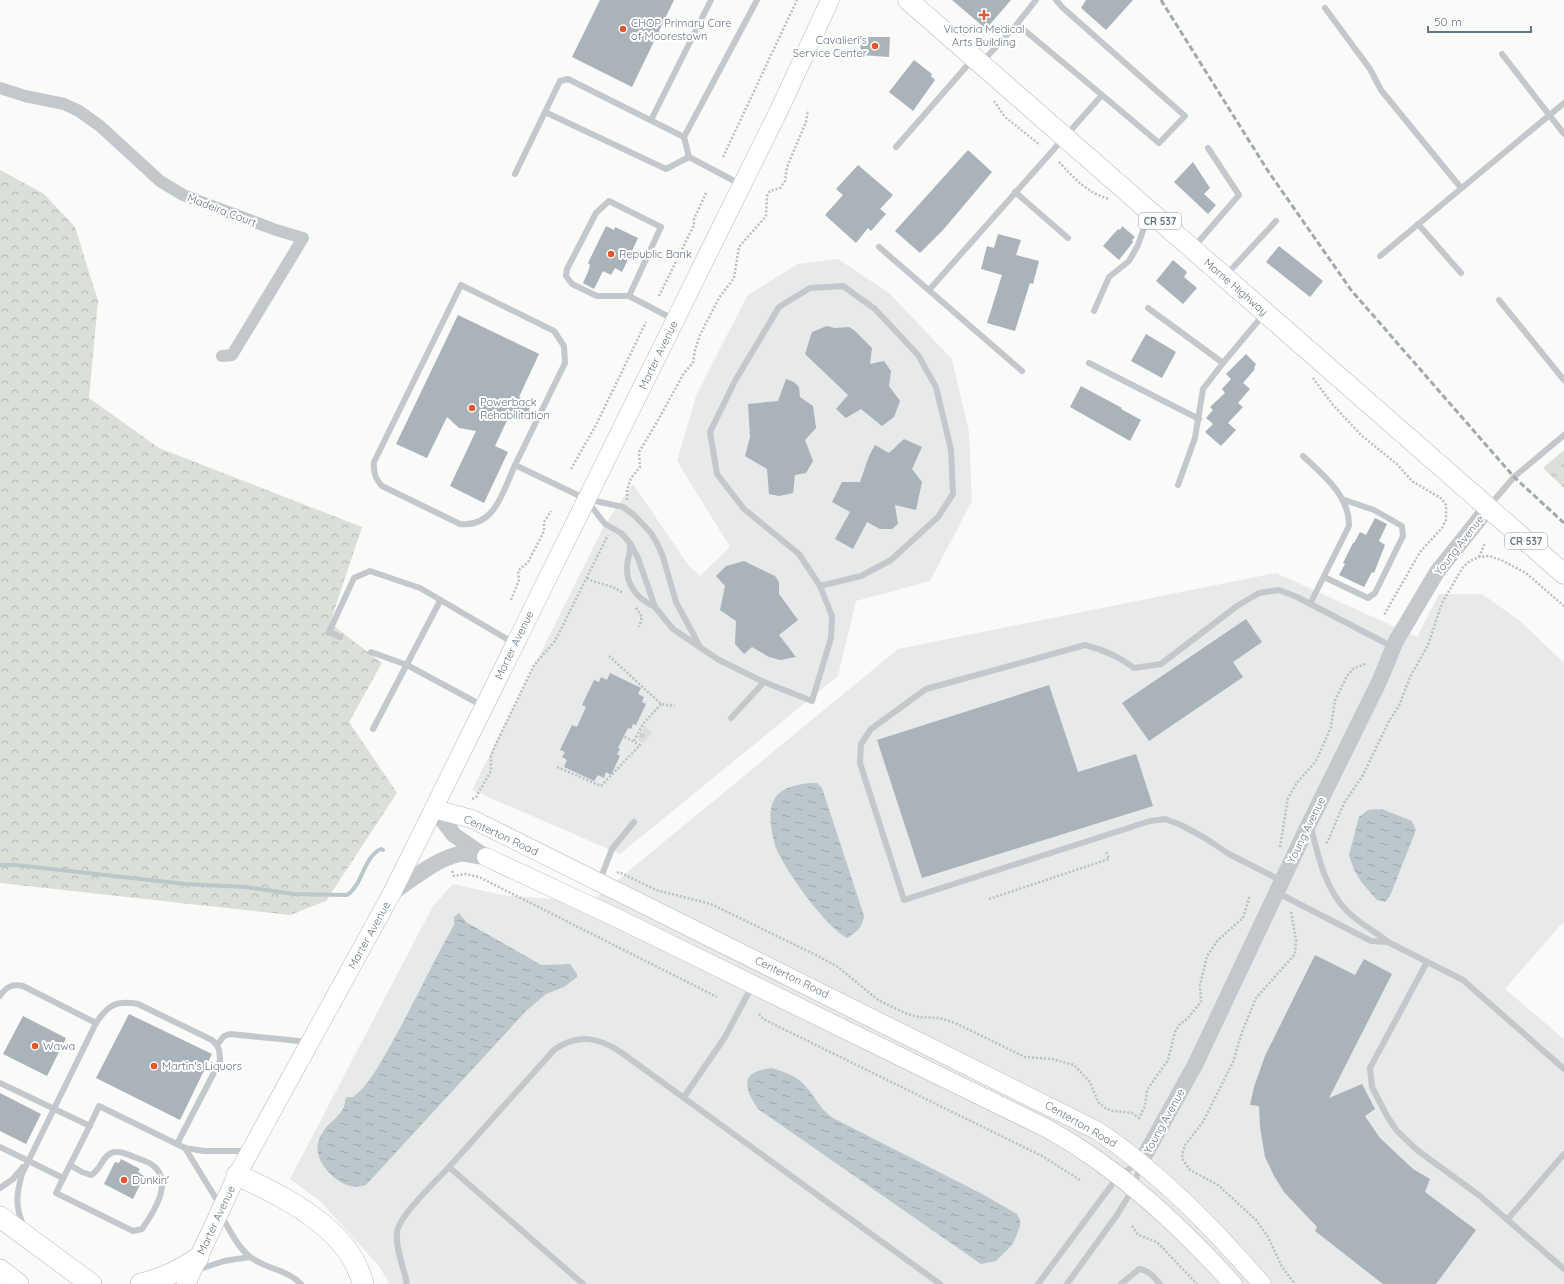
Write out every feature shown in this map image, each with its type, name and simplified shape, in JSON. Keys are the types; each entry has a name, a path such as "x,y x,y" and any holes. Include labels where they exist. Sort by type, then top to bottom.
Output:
{"highway":[{"path":"237,1175 270,1190 324,1226 347,1248 360,1271 363,1284"},
{"path":"0,1218 84,1279 105,1284"},
{"path":"141,1284 164,1277 185,1267 192,1272"},
{"path":"0,1270 18,1284"}],"main road":[{"name":"Marter Avenue","path":"192,1272 237,1175 392,893 742,185 830,0"},
{"name":"Marne Highway","path":"908,0 1564,574"},
{"name":"Centerton Road","path":"434,809 472,819 1076,1119 1121,1147 1141,1162 1219,1238 1262,1284"},
{"name":"Centerton Road","path":"486,857 753,985 1078,1145 1153,1202 1233,1284"}],"street":[{"name":"Madeira Court","path":"0,88 25,96 64,104 79,111 96,122 160,180 183,195 276,230 303,238 232,355 222,356"},
{"name":"Young Avenue","path":"1141,1162 1195,1065 1279,886 1379,682 1393,648 1437,572 1488,508"},
{"name":"Centerton Road","path":"434,809 454,835 486,857"},
{"path":"392,893 425,870 446,859 460,854 486,857"}],"lane":[{"path":"651,120 711,0"},
{"path":"742,185 689,157 684,137 757,0"},
{"path":"896,147 977,61 1017,24 1036,0"},
{"path":"1017,24 1159,143 1185,116 1063,8 1056,0"},
{"path":"1325,8 1370,68 1381,90 1461,188"},
{"path":"1502,54 1564,134"},
{"path":"515,174 560,81 568,79 684,137"},
{"path":"929,290 1102,95"},
{"path":"1380,256 1564,103"},
{"path":"545,112 666,169 689,157"},
{"path":"1192,249 1239,195 1208,148"},
{"path":"1015,192 1068,238"},
{"path":"629,296 662,227 609,200 596,213 567,269 566,276 572,284 597,296 629,296 675,320"},
{"path":"1094,311 1109,277 1129,261 1138,245 1144,228 1155,216"},
{"path":"1224,277 1276,221"},
{"path":"1418,224 1461,273"},
{"path":"879,247 1022,371"},
{"path":"461,285 554,331 564,346 565,363 515,465 493,511 487,518 479,523 469,525 460,524 382,486 374,475 374,462 461,285"},
{"path":"586,499 605,524 621,533 630,543 638,558 655,607 673,629 699,645 719,660 764,682 812,701 831,638 832,616 820,586 799,554 744,510 717,474 710,432 735,381 779,307 810,288 843,286 875,309 918,354 936,387 951,450 953,494 938,517 891,560 861,576 820,586"},
{"path":"1499,300 1564,380"},
{"path":"1148,308 1222,363"},
{"path":"1178,485 1195,438 1203,389 1222,363 1265,313"},
{"path":"1089,363 1198,419"},
{"path":"1488,508 1514,477 1564,435"},
{"path":"1303,456 1331,483 1342,499 1349,517 1349,526 1310,604"},
{"path":"515,465 586,499 623,507 634,515 651,533 663,558 676,602 699,645"},
{"path":"1324,577 1368,598 1375,593 1403,536 1402,526 1374,510 1342,499"},
{"path":"630,543 627,565 630,583 640,599 655,607"},
{"path":"340,637 329,632 354,578 370,571 420,588 515,644"},
{"path":"1388,942 1371,941 1279,886 1205,838 1181,825 1165,819 1150,821 904,900 860,763 861,744 871,729 926,689 1085,645 1115,656 1134,668 1161,664 1237,606 1260,593 1279,590 1310,604 1393,648"},
{"path":"373,730 440,601"},
{"path":"371,652 407,665 484,706"},
{"path":"731,718 764,682"},
{"path":"599,882 612,850 634,822"},
{"path":"1310,822 1320,864 1340,903 1352,916 1388,942 1463,980 1564,1069"},
{"path":"1427,962 1370,1068 1372,1088 1389,1120 1405,1138 1480,1196 1564,1269"},
{"path":"0,996 5,989 10,986 15,984 23,986 96,1023"},
{"path":"684,1097 725,1037 753,985"},
{"path":"29,1238 16,1204 19,1184 28,1161 96,1023 109,1006 117,1003 138,1004 183,1026 217,1045 220,1052 220,1061 177,1144"},
{"path":"217,1045 224,1036 230,1034 264,1039 310,1042"},
{"path":"407,1284 399,1249 397,1232 411,1209 550,1054 561,1045 572,1041 588,1039 610,1045 684,1097 940,1284"},
{"path":"0,1083 90,1126"},
{"path":"70,1165 91,1175 97,1172 104,1160 111,1153 124,1152 152,1164 160,1175 163,1191 149,1220 142,1229 133,1231 56,1193 99,1106 185,1148 204,1151 250,1151"},
{"path":"0,1146 64,1178"},
{"path":"185,1148 240,1246 250,1257 292,1276 301,1284"},
{"path":"1508,1220 1564,1154"},
{"path":"0,1188 13,1179 28,1161"},
{"path":"1038,1284 1119,1175 1141,1162"},
{"path":"1067,1284 1117,1215 1134,1187 1141,1162"},
{"path":"449,1167 583,1284"},
{"path":"192,1272 224,1260 250,1257"},
{"path":"1121,1284 1139,1269 1151,1274 1160,1284"}],"path":[{"path":"723,156 797,0"},
{"path":"994,101 1004,117 1040,145"},
{"path":"627,500 629,484 640,467 639,452 684,373 693,363 695,350 700,335 720,298 734,278 739,247 766,216 767,196 770,191 780,188 785,181 787,167 806,122 808,110"},
{"path":"1058,162 1081,185 1100,197 1112,200"},
{"path":"659,296 694,225 694,219 706,193"},
{"path":"571,469 596,425 646,322"},
{"path":"1309,373 1333,405 1361,435 1398,465 1412,481 1442,499 1446,505 1446,520 1442,528 1420,552 1384,615"},
{"path":"511,600 519,580 518,571 528,562 544,531 544,522 551,511"},
{"path":"472,799 476,797 491,771 491,756 494,746 530,672 555,641 608,534"},
{"path":"1479,557 1485,543"},
{"path":"1326,843 1344,803 1362,777 1388,721 1399,706 1410,676 1428,645 1442,603 1451,586 1470,560 1490,556 1526,573 1564,606"},
{"path":"587,578 596,584 613,586 627,599"},
{"path":"632,604 642,615 642,620 639,627"},
{"path":"608,656 662,704 675,706"},
{"path":"1280,847 1284,831 1288,798 1296,784 1316,761 1331,728 1335,700 1347,676 1353,669 1367,663"},
{"path":"634,741 643,724 662,704"},
{"path":"557,767 598,786 602,785 640,745 623,736"},
{"path":"989,899 1108,859 1106,851"},
{"path":"449,865 454,876 464,874 479,876 717,997"},
{"path":"617,873 619,872 656,890 711,904 763,929 838,966 878,1000 907,1014 919,1017 940,1018 955,1023 1013,1053 1025,1057 1052,1059 1074,1065 1090,1082 1098,1102 1105,1108 1113,1111 1132,1113 1139,1118 1145,1106 1147,1090 1168,1060 1177,1028 1188,1019 1201,1002 1200,985 1207,956 1218,940 1243,918 1250,895"},
{"path":"1291,912 1296,940 1295,954 1256,998 1242,1032 1233,1062 1203,1122 1185,1145 1182,1154 1183,1160 1190,1170 1218,1185 1256,1220 1268,1237 1282,1267 1295,1284"},
{"path":"759,1014 763,1019 1042,1156 1080,1180"},
{"path":"1132,1226 1138,1235 1157,1242 1197,1284"}],"shaded area":[{"path":"838,259 889,293 952,359 969,432 972,501 930,581 856,601 838,676 620,854 472,790 605,524 633,484 689,566 700,576 730,547 677,461 696,396 747,296 798,264"},
{"path":"1276,573 1417,637 1439,594 1482,594 1520,621 1564,663 1564,921 1505,989 1564,1039 1564,1284 390,1284 378,1265 320,1201 290,1179 433,906 453,884 502,895 591,902 898,649"}],"green space":[{"path":"0,170 44,194 75,227 98,301 89,398 159,448 362,527 330,623 382,663 349,722 397,793 326,901 290,915 0,883"},
{"path":"1564,450 1564,488 1543,468"},
{"path":"644,725 652,733 644,743 639,741 638,738"}],"water":[{"path":"809,783 817,783 822,788 864,916 862,924 854,934 847,938 838,932 828,922 807,898 788,870 774,843 771,811 774,800 785,789"},
{"path":"1382,809 1412,821 1416,830 1390,896 1385,902 1377,900 1362,883 1354,870 1349,855 1359,817 1368,810"},
{"path":"459,913 466,922 541,965 570,964 577,974 577,977 564,987 546,994 526,1011 366,1185 355,1187 345,1185 333,1176 322,1164 318,1151 320,1136 341,1112 345,1104 345,1099 347,1097 353,1097 369,1081 397,1033 454,925 454,917"},
{"path":"772,1068 789,1074 804,1084 823,1109 833,1118 984,1195 1017,1214 1020,1220 1020,1226 1013,1244 996,1261 981,1264 758,1109 749,1093 747,1081 754,1073"}],"building":[{"name":"CHOP Primary Care of Moorestown","path":"600,0 674,0 632,87 572,57"},
{"name":"Victoria Medical Arts Building","path":"952,0 1011,0 986,29"},
{"path":"1086,0 1133,0 1106,30 1081,8"},
{"name":"Cavalieri's Service Center","path":"861,37 890,37 889,57 860,55"},
{"path":"914,60 932,74 931,76 935,80 913,111 889,92"},
{"path":"968,150 992,172 943,230 920,253 895,231"},
{"path":"1193,162 1210,188 1204,194 1216,205 1208,214 1174,182"},
{"path":"858,165 893,195 880,209 886,214 871,231 868,228 856,243 825,215 843,195 836,189"},
{"name":"Republic Bank","path":"606,226 614,230 615,227 638,238 622,272 615,268 611,275 603,271 594,289 583,283 590,265 588,263"},
{"path":"1122,226 1135,237 1132,240 1133,242 1119,260 1103,246 1118,229 1120,230"},
{"path":"998,234 1021,240 1016,255 1039,261 1033,284 1030,283 1015,331 987,323 1002,275 981,269 987,246 994,248"},
{"path":"1279,246 1323,281 1310,297 1266,262"},
{"path":"1173,260 1187,272 1184,277 1197,288 1183,304 1156,281"},
{"name":"Powerback Rehabilitation","path":"458,315 539,354 519,397 532,403 525,419 511,412 495,446 508,452 484,503 450,486 476,431 459,428 447,417 427,458 396,444"},
{"path":"827,326 835,328 849,327 855,331 872,348 870,364 884,361 891,371 889,386 900,401 894,417 882,426 861,409 846,418 836,409 848,395 805,354 812,332"},
{"path":"1146,334 1176,352 1162,378 1131,361"},
{"path":"1246,354 1256,364 1255,369 1243,383 1250,389 1238,403 1243,407 1228,423 1236,430 1221,446 1205,432 1213,424 1206,418 1213,410 1210,407 1225,393 1222,389 1231,379 1226,374"},
{"path":"786,379 794,382 799,387 800,397 813,406 816,428 805,440 813,461 806,473 795,475 793,493 779,496 769,494 767,469 745,456 750,437 748,404 778,401"},
{"path":"1081,386 1141,420 1130,441 1070,407"},
{"path":"904,439 922,447 912,469 922,482 916,510 895,505 898,524 892,529 880,529 867,522 853,549 835,539 850,512 832,502 842,482 860,482 869,456 875,445 889,453"},
{"path":"1375,518 1387,524 1379,541 1385,545 1374,573 1372,572 1364,587 1339,575 1353,543 1360,532 1366,535"},
{"path":"744,561 775,576 779,582 779,594 798,620 779,635 796,657 780,660 769,657 752,647 744,654 735,644 736,621 720,610 725,586 716,576 726,566"},
{"path":"1246,619 1262,642 1233,662 1243,677 1149,741 1122,703"},
{"path":"610,673 641,688 638,694 644,697 642,702 646,704 636,725 633,724 631,729 628,728 618,748 620,749 617,754 620,756 611,775 606,772 604,778 598,775 594,781 564,767 567,760 562,757 565,752 560,750 572,725 577,727 586,707 582,705 594,680 599,682 601,677 607,680"},
{"path":"1049,685 1078,772 1136,754 1153,806 922,878 877,740"},
{"path":"1315,955 1355,975 1364,959 1392,974 1329,1098 1362,1084 1375,1109 1365,1116 1380,1138 1413,1169 1430,1179 1425,1192 1476,1230 1436,1284 1383,1284 1315,1231 1317,1227 1284,1192 1265,1157 1260,1127 1259,1106 1250,1105 1254,1087 1265,1056"},
{"name":"Martin's Liquors","path":"129,1014 212,1054 180,1120 96,1078"},
{"name":"Wawa","path":"23,1016 66,1038 47,1076 3,1054"},
{"path":"0,1093 41,1114 26,1144 0,1131"},
{"name":"Dunkin'","path":"121,1159 140,1169 138,1172 144,1176 133,1199 104,1184 115,1162 119,1163"}],"waterway":[{"path":"0,865 16,865 185,884 245,887 294,894 347,895 357,885 370,858 381,849 383,850"}],"railway":[{"path":"1161,0 1268,171 1351,290 1514,477 1564,523"}],"place":[{"name":"Victoria Medical Arts Building","path":"984,15"},
{"name":"CHOP Primary Care of Moorestown","path":"623,29"},
{"name":"Cavalieri's Service Center","path":"875,46"},
{"name":"Republic Bank","path":"611,254"},
{"name":"Powerback Rehabilitation","path":"472,408"},
{"name":"Wawa","path":"35,1046"},
{"name":"Martin's Liquors","path":"154,1066"},
{"name":"Dunkin'","path":"124,1180"}]}
